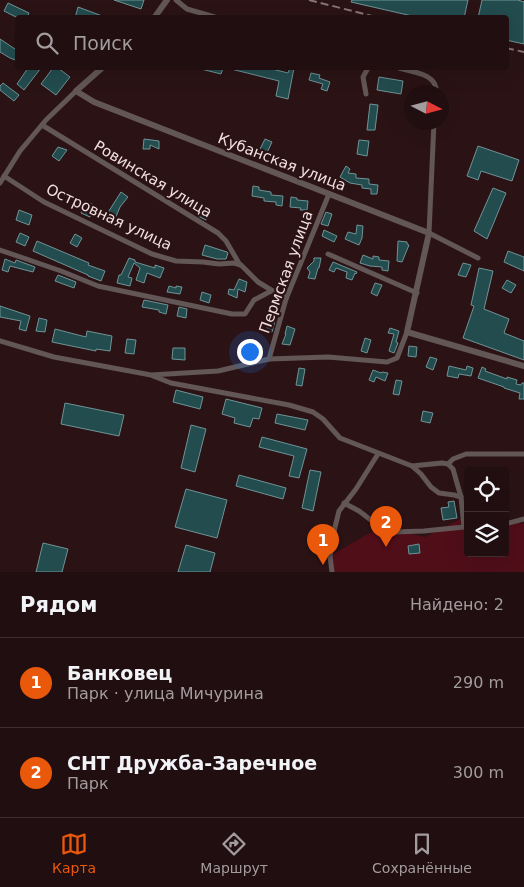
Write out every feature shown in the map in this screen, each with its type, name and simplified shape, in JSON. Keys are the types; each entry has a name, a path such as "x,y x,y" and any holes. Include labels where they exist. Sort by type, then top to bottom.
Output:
{"street":[{"path":"156,15 167,0"},
{"path":"176,0 186,9 207,15"},
{"path":"0,183 20,151 42,125 60,105 100,70"},
{"path":"366,94 363,77 367,70"},
{"path":"406,70 432,79 436,85"},
{"name":"Кубанская улица","path":"76,91 94,102 429,233 478,258"},
{"name":"Ровинская улица","path":"42,125 218,233 226,241 240,265"},
{"path":"151,375 218,371 270,359 328,357 387,362 397,358 407,332 417,293 429,233 434,130"},
{"name":"Островная улица","path":"4,176 44,202 152,254 176,261 219,264 234,263 240,265"},
{"name":"Пермская улица","path":"270,359 286,300 328,194"},
{"path":"0,250 98,286 232,314 245,314 254,300 271,291"},
{"path":"328,254 417,293"},
{"path":"240,265 258,282 286,300"},
{"path":"407,332 524,366"},
{"path":"0,341 54,357 151,375 171,383 289,405 313,412 324,419 340,438 412,466 438,493 461,497"},
{"path":"332,572 330,556 338,511 356,488 378,454"},
{"path":"448,464 452,459 466,454 524,454"},
{"path":"412,466 448,464 453,469 464,515"},
{"path":"344,503 359,511 380,527 394,532 464,527"},
{"path":"509,523 524,519"}],"shaded area":[{"path":"464,517 464,557 509,557 509,521 524,524 524,572 332,572 330,556 380,527 425,537"}],"building":[{"path":"114,0 144,0 141,9"},
{"path":"352,0 468,0 465,15 408,15 351,2"},
{"path":"482,0 518,0 524,2 524,44 509,41 509,15 479,15"},
{"path":"8,3 29,13 28,15 15,16 4,11"},
{"path":"78,7 100,15 76,15"},
{"path":"0,39 15,49 15,60 10,58 0,52"},
{"path":"27,70 39,70 24,90 17,84"},
{"path":"52,70 61,70 70,77 56,95 41,84"},
{"path":"205,70 222,70 221,74"},
{"path":"235,70 276,70 288,73 289,70 294,70 288,99 276,96 279,81"},
{"path":"311,73 320,75 319,78 330,82 327,91 321,89 323,84 309,80"},
{"path":"379,77 403,81 401,94 377,90"},
{"path":"3,83 19,95 14,101 0,90 0,86"},
{"path":"370,104 378,105 375,130 367,130"},
{"path":"144,139 159,141 159,149 150,145 150,149 143,149"},
{"path":"265,139 272,142 266,155 260,149"},
{"path":"359,140 369,141 367,156 357,154"},
{"path":"478,146 519,160 512,181 481,171 478,180 467,176"},
{"path":"58,147 67,150 59,161 52,156"},
{"path":"346,166 350,169 348,173 356,174 356,178 369,179 369,184 378,185 377,194 371,194 371,189 362,188 362,185 350,183 340,177"},
{"path":"253,186 259,187 259,190 271,192 271,195 283,196 282,206 276,205 276,202 264,201 264,198 252,196"},
{"path":"493,188 506,193 487,239 474,231"},
{"path":"121,192 128,197 120,207 115,219 107,214"},
{"path":"291,197 297,198 297,200 308,201 307,210 290,207"},
{"path":"85,201 94,205 90,217 81,213"},
{"path":"204,207 212,211 206,220 198,216"},
{"path":"19,210 32,215 29,225 16,220"},
{"path":"326,212 332,214 328,226 321,224"},
{"path":"357,225 363,226 359,245 345,239 348,232 356,234"},
{"path":"324,230 337,236 334,242 322,236"},
{"path":"20,233 29,237 25,246 16,242"},
{"path":"75,234 82,238 77,247 70,243"},
{"path":"37,241 105,271 101,281 33,251"},
{"path":"398,241 407,242 409,245 402,262 397,261"},
{"path":"205,245 227,252 226,259 202,255"},
{"path":"508,251 524,257 524,271 504,262"},
{"path":"363,255 373,259 373,256 379,257 379,260 389,261 388,271 382,270 382,267 360,263"},
{"path":"129,258 135,260 135,262 155,268 155,265 164,268 160,278 147,273 144,283 136,280 140,268 134,263 128,277 132,278 130,286 117,283 119,275 121,275"},
{"path":"314,258 321,258 315,279 308,278 310,272 307,268 314,261"},
{"path":"5,259 15,263 16,260 35,267 33,272 10,266 8,272 2,270"},
{"path":"333,262 357,272 352,280 346,278 347,272 336,268 334,272 329,270"},
{"path":"463,263 471,265 466,277 458,275"},
{"path":"479,268 493,271 484,309 509,319 504,333 524,341 524,360 463,338 474,306 471,305"},
{"path":"58,275 76,282 74,288 55,281"},
{"path":"239,279 247,282 245,292 238,289 237,298 228,294 229,289 234,290"},
{"path":"507,280 516,285 511,293 502,288"},
{"path":"375,283 382,285 377,296 371,293"},
{"path":"169,286 182,287 180,294 167,292"},
{"path":"202,292 211,295 209,303 200,300"},
{"path":"144,300 168,305 166,314 159,312 159,310 142,307"},
{"path":"0,306 30,316 26,331 19,329 21,321 0,317"},
{"path":"179,307 187,309 186,318 177,316"},
{"path":"271,315 276,317 272,332 266,331"},
{"path":"39,318 47,320 45,332 36,331"},
{"path":"287,326 295,329 290,345 282,344"},
{"path":"390,328 399,331 396,342 398,343 394,353 389,351 394,334 388,333"},
{"path":"55,329 86,337 87,331 112,336 110,351 96,349 96,351 52,342"},
{"path":"365,338 371,340 367,353 361,351"},
{"path":"127,339 136,340 134,354 125,353"},
{"path":"409,346 417,347 416,357 408,356"},
{"path":"173,348 185,348 185,360 172,359"},
{"path":"430,357 437,359 433,370 426,367"},
{"path":"449,366 466,370 467,366 473,368 471,376 459,374 458,378 447,376"},
{"path":"482,367 486,369 485,371 507,379 507,377 517,380 516,384 521,385 524,383 524,399 519,399 520,393 478,378"},
{"path":"299,368 305,369 302,386 296,385"},
{"path":"373,370 388,373 385,381 376,377 374,382 369,380"},
{"path":"396,380 402,381 399,395 393,394"},
{"path":"176,390 203,397 200,409 173,402"},
{"path":"226,399 262,408 259,419 253,418 250,427 234,423 235,418 222,414"},
{"path":"65,403 124,415 119,436 61,424"},
{"path":"423,411 433,413 430,423 421,421"},
{"path":"277,414 308,420 305,430 275,423"},
{"path":"191,425 206,429 195,472 181,468"},
{"path":"262,437 307,449 299,478 289,476 294,456 259,447"},
{"path":"310,470 321,472 313,511 302,508"},
{"path":"239,475 286,488 283,499 236,486"},
{"path":"186,489 227,500 217,538 175,527"},
{"path":"454,501 457,518 443,520 441,508 449,507 448,502"},
{"path":"43,543 68,549 62,572 36,572"},
{"path":"419,544 420,553 409,554 408,546"},
{"path":"186,545 215,553 210,572 178,572"}],"railway":[{"path":"309,0 368,15"},
{"path":"509,49 524,52"}],"place":[{"name":"СНТ Дружба-Заречное","path":"386,547"},
{"name":"Банковец","path":"323,565"}]}
